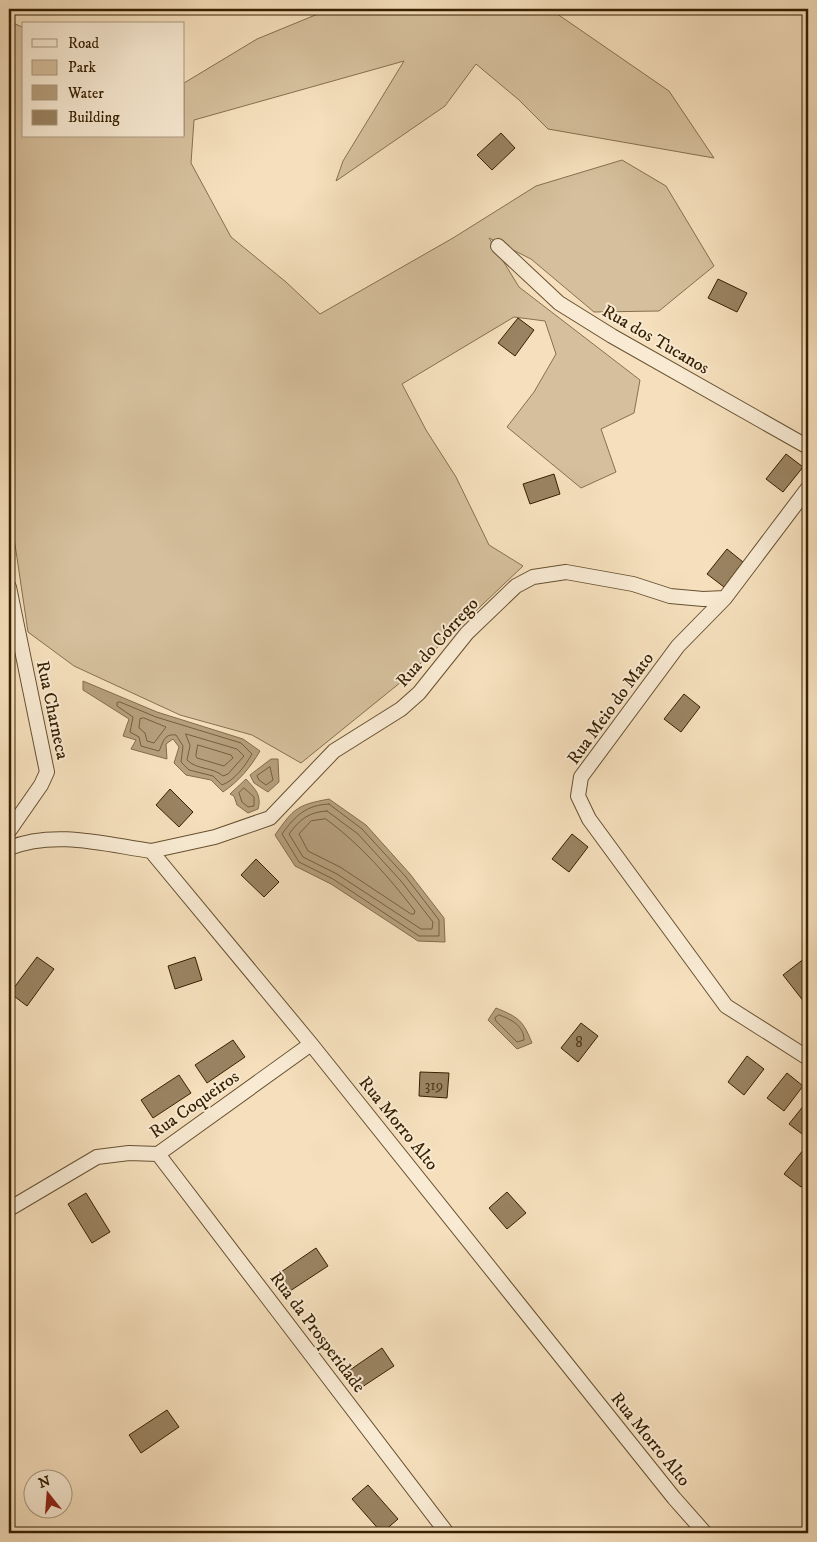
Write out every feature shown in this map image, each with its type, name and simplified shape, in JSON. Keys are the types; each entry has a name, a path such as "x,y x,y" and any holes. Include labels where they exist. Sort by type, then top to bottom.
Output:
{"street":[{"name":"Rua dos Tucanos","path":"498,246 559,303 612,336 808,447"},
{"name":"Rua Meio do Mato","path":"808,488 725,598 678,646 581,777 578,796 589,819 726,1006 808,1058"},
{"name":"Rua do Córrego","path":"151,851 215,838 270,818 334,751 401,709 419,693 467,633 516,586 532,577 566,572 633,584 670,596 703,599 725,598"},
{"name":"Rua Charneca","path":"9,587 47,772 41,785 9,831"},
{"path":"9,848 37,839 54,837 151,851"},
{"name":"Rua Morro Alto","path":"151,851 311,1044 668,1490 705,1533"},
{"name":"Rua Coqueiros","path":"9,1209 97,1156 129,1153 158,1154 311,1044"},
{"name":"Rua da Prosperidade","path":"158,1154 447,1533"}],"green space":[{"path":"330,9 550,9 669,91 714,158 548,129 519,100 476,64 445,106 336,181 343,161 404,61 194,120 191,163 231,237 286,282 320,314 453,238 536,186 622,160 666,186 714,266 659,311 594,312 531,259 489,238 519,287 640,380 634,413 601,429 616,472 581,488 507,427 534,392 556,354 545,321 514,317 402,384 426,430 456,477 489,545 523,566 401,682 301,763 252,735 180,715 74,666 28,632 9,504 9,21 22,27 22,138 185,138 185,82 257,39"}],"water":[{"path":"83,681 157,712 243,739 260,751 244,774 223,792 211,780 186,775 174,763 179,747 173,739 166,744 167,759 131,749 136,740 123,736 129,719 83,690"},
{"path":"271,759 278,759 279,782 268,792 254,783 250,775"},
{"path":"246,779 255,789 259,800 258,809 248,813 237,805 234,796 230,794"},
{"path":"329,799 366,825 410,874 444,918 445,942 418,941 331,884 295,866 275,835 297,809 310,803"},
{"path":"496,1008 519,1020 526,1029 532,1043 517,1049 488,1020"}],"building":[{"path":"501,133 515,148 492,170 477,155"},
{"path":"718,279 747,293 737,312 708,298"},
{"path":"518,318 534,330 515,356 498,343"},
{"path":"786,454 803,467 783,492 766,479"},
{"path":"554,474 560,494 530,504 523,484"},
{"path":"727,549 743,562 724,587 707,574"},
{"path":"684,694 700,707 681,732 664,719"},
{"path":"170,789 193,812 179,827 156,805"},
{"path":"572,834 588,847 569,872 552,859"},
{"path":"256,859 279,882 264,897 241,875"},
{"path":"37,957 54,969 27,1006 10,993"},
{"path":"195,957 202,980 175,989 168,966"},
{"path":"805,958 808,962 808,1007 783,975"},
{"path":"581,1023 598,1036 578,1062 561,1048"},
{"path":"233,1040 245,1057 207,1083 195,1065"},
{"path":"747,1056 764,1069 744,1095 728,1082"},
{"path":"420,1072 449,1073 447,1098 419,1096"},
{"path":"787,1073 803,1086 784,1111 767,1098"},
{"path":"179,1075 191,1093 153,1118 141,1100"},
{"path":"808,1100 808,1134 806,1137 789,1124"},
{"path":"804,1149 808,1152 808,1178 801,1187 784,1174"},
{"path":"507,1192 526,1213 507,1229 489,1208"},
{"path":"86,1193 110,1232 92,1243 68,1204"},
{"path":"316,1248 328,1266 290,1291 278,1274"},
{"path":"382,1348 394,1366 356,1391 344,1374"},
{"path":"167,1410 179,1427 141,1453 129,1435"},
{"path":"368,1485 398,1519 382,1533 352,1499"}]}
